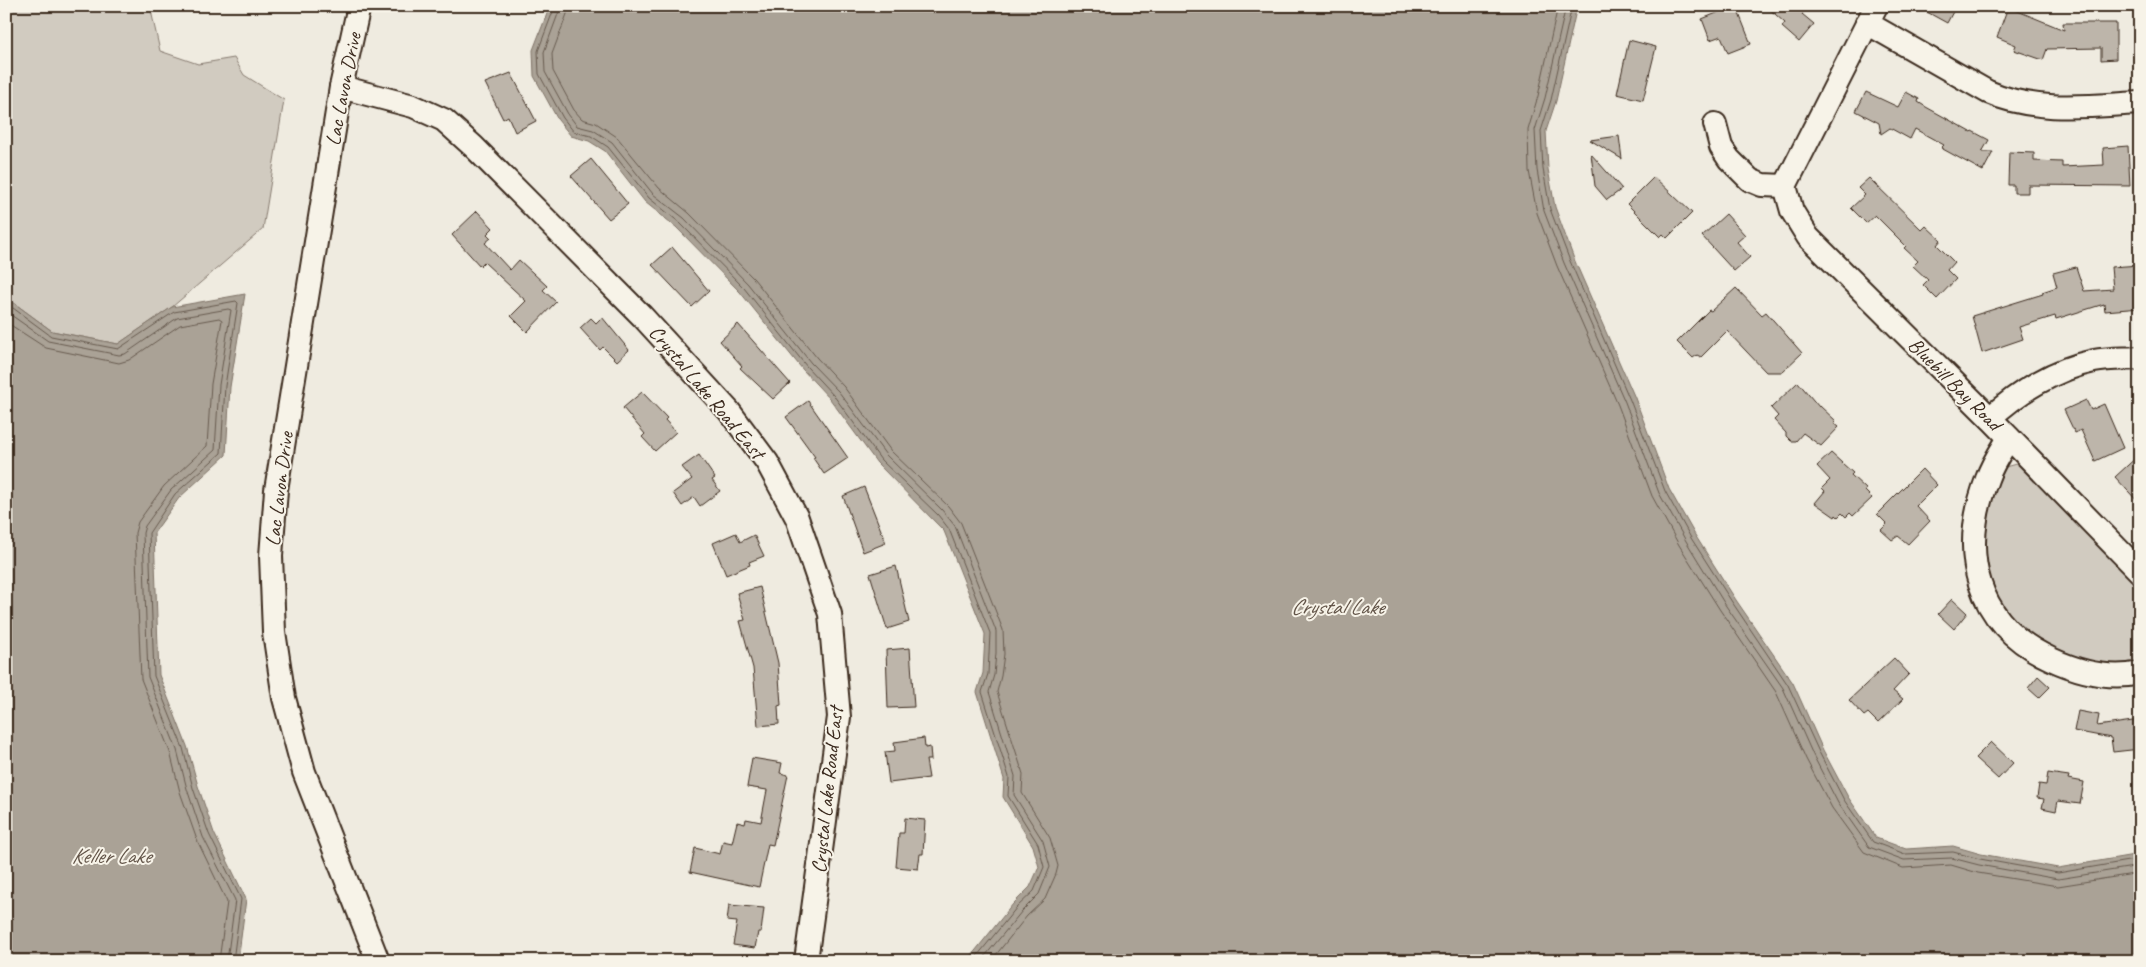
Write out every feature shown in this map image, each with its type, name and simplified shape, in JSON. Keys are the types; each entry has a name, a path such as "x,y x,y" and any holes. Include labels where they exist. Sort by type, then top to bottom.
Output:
{"street":[{"name":"Lac Lavon Drive","path":"359,6 341,87 276,490 270,556 274,632 284,698 304,772 378,961"},
{"path":"1716,124 1721,147 1729,159 1750,180 1762,185 1785,186 1872,15 1988,92 2004,99 2021,104 2063,107 2140,103"},
{"name":"Crystal Lake Road East","path":"341,87 413,106 444,120 474,147 642,316 729,411 767,462 793,510 830,614 839,717 806,961"},
{"name":"Bluebill Bay Road","path":"1785,186 1792,211 1808,237 1990,418 2140,572"},
{"path":"1990,418 2029,388 2070,369 2092,361 2140,358"},
{"path":"2009,438 1988,477 1974,526 1974,564 1986,599 2007,630 2040,654 2099,675 2117,676 2140,673"}],"shaded area":[{"path":"6,6 150,6 160,51 198,64 234,58 244,75 284,100 263,229 172,307 118,344 52,331 14,303 6,303"},
{"path":"2016,464 2023,467 2140,586 2140,665 2087,664 2023,635 1987,583 1982,526 2000,472 2005,467"}],"water":[{"name":"Crystal Lake","path":"550,6 1577,6 1556,101 1546,131 1548,169 1555,207 1574,259 1635,398 1669,489 1695,535 1736,600 1793,683 1823,750 1848,797 1876,838 1906,849 1953,846 1981,854 2058,868 2140,854 2140,961 967,961 1013,904 1030,887 1039,867 1033,846 1003,797 1004,779 977,692 983,673 985,634 944,531 877,463 830,399 803,370 740,292 676,227 645,202 605,151 589,141 571,136 558,120 534,76 533,50"},
{"name":"Keller Lake","path":"245,294 230,387 226,455 179,498 154,533 159,675 187,746 214,833 246,899 238,961 6,961 6,303 14,303 52,331 118,344 172,307"}],"building":[{"path":"1736,6 1751,44 1728,53 1721,36 1710,40 1702,19"},
{"path":"1766,6 1809,6 1802,14 1814,24 1799,42 1782,27 1785,23"},
{"path":"1916,6 1956,6 1947,23"},
{"path":"2008,7 2064,30 2063,23 2116,23 2116,59 2101,60 2101,48 2047,49 2043,60 2014,50 2016,45 1997,37"},
{"path":"1629,40 1656,47 1643,100 1617,94"},
{"path":"511,73 536,121 515,132 508,116 503,119 485,83"},
{"path":"1866,92 1898,107 1906,92 1919,99 1918,102 1926,107 1989,140 1982,152 1993,152 1983,171 1941,148 1944,145 1915,129 1910,139 1890,128 1881,134 1879,123 1856,111"},
{"path":"1619,136 1622,159 1590,140"},
{"path":"2128,146 2130,186 2028,185 2028,193 2014,193 2014,185 2008,185 2009,152 2034,153 2034,161 2062,162 2062,167 2104,165 2103,148"},
{"path":"1591,154 1622,189 1607,200 1595,186"},
{"path":"591,159 628,204 609,219 571,176"},
{"path":"1654,177 1692,213 1667,238 1663,234 1660,237 1627,204"},
{"path":"1869,178 1922,230 1926,226 1941,240 1937,245 1954,262 1947,270 1956,279 1937,299 1923,285 1928,280 1913,266 1918,261 1904,248 1906,246 1875,215 1866,223 1851,208 1865,195 1858,188"},
{"path":"477,211 493,228 487,234 491,238 485,243 510,270 519,260 547,286 543,290 556,302 527,332 511,316 526,301 484,262 480,266 452,235"},
{"path":"1726,214 1745,235 1737,242 1750,257 1734,271 1702,236"},
{"path":"672,247 709,291 692,307 652,265"},
{"path":"2140,265 2140,308 2105,311 2104,304 2056,319 2055,316 2019,327 2023,339 1982,353 1972,316 2043,294 2042,292 2057,287 2053,273 2076,267 2084,291 2113,289 2111,267"},
{"path":"1736,288 1762,315 1766,312 1802,353 1782,372 1766,372 1727,331 1701,357 1697,355 1693,358 1677,342 1709,310 1711,311"},
{"path":"602,317 629,350 617,361 603,347 600,350 580,328 591,318 596,323"},
{"path":"738,324 790,383 773,399 740,368 742,366 720,341"},
{"path":"1798,382 1819,407 1836,421 1834,423 1839,427 1821,446 1803,433 1796,441 1791,441 1774,420 1778,416 1771,408"},
{"path":"642,392 667,418 665,420 676,432 655,451 642,437 645,434 623,408"},
{"path":"2086,400 2091,410 2104,404 2123,448 2095,461 2081,430 2075,433 2064,410"},
{"path":"808,401 848,458 824,474 813,458 815,457 786,417"},
{"path":"1831,453 1853,473 1851,475 1866,489 1865,491 1872,498 1853,516 1850,513 1846,517 1842,513 1835,517 1815,503 1825,491 1822,488 1830,480 1817,466"},
{"path":"2140,454 2140,504 2115,477"},
{"path":"699,455 715,478 712,480 720,491 700,506 694,497 682,506 673,493 692,479 682,467"},
{"path":"1922,469 1937,485 1916,506 1930,521 1908,544 1898,536 1892,540 1881,530 1887,524 1877,514"},
{"path":"864,487 886,543 863,552 843,496"},
{"path":"736,533 740,542 754,535 764,556 749,562 750,565 726,575 713,543"},
{"path":"896,566 909,622 887,629 870,574"},
{"path":"760,587 778,663 781,705 778,706 779,724 758,726 753,668 740,621 745,620 737,593"},
{"path":"1952,599 1967,613 1954,629 1938,614"},
{"path":"910,648 914,707 888,708 886,650"},
{"path":"1894,658 1909,674 1893,691 1903,699 1878,723 1868,713 1864,716 1849,700"},
{"path":"2038,676 2050,687 2039,698 2028,688"},
{"path":"2078,711 2099,715 2097,726 2140,720 2140,749 2113,752 2111,738 2074,731"},
{"path":"924,738 925,748 930,747 931,760 926,760 929,778 889,783 885,752 895,751 894,742"},
{"path":"1991,742 2013,763 1998,779 1975,758"},
{"path":"752,758 782,763 780,773 788,775 773,845 768,844 759,887 690,872 695,848 720,854 723,841 732,843 737,822 745,824 746,819 761,822 767,790 747,787"},
{"path":"2048,773 2069,776 2068,779 2084,782 2080,804 2058,801 2056,811 2042,808 2044,799 2037,798 2039,784 2046,785"},
{"path":"905,818 925,820 923,854 920,854 918,869 896,867 899,833 904,833"},
{"path":"729,905 764,908 761,932 758,932 755,948 733,945 737,922 727,921"}]}
